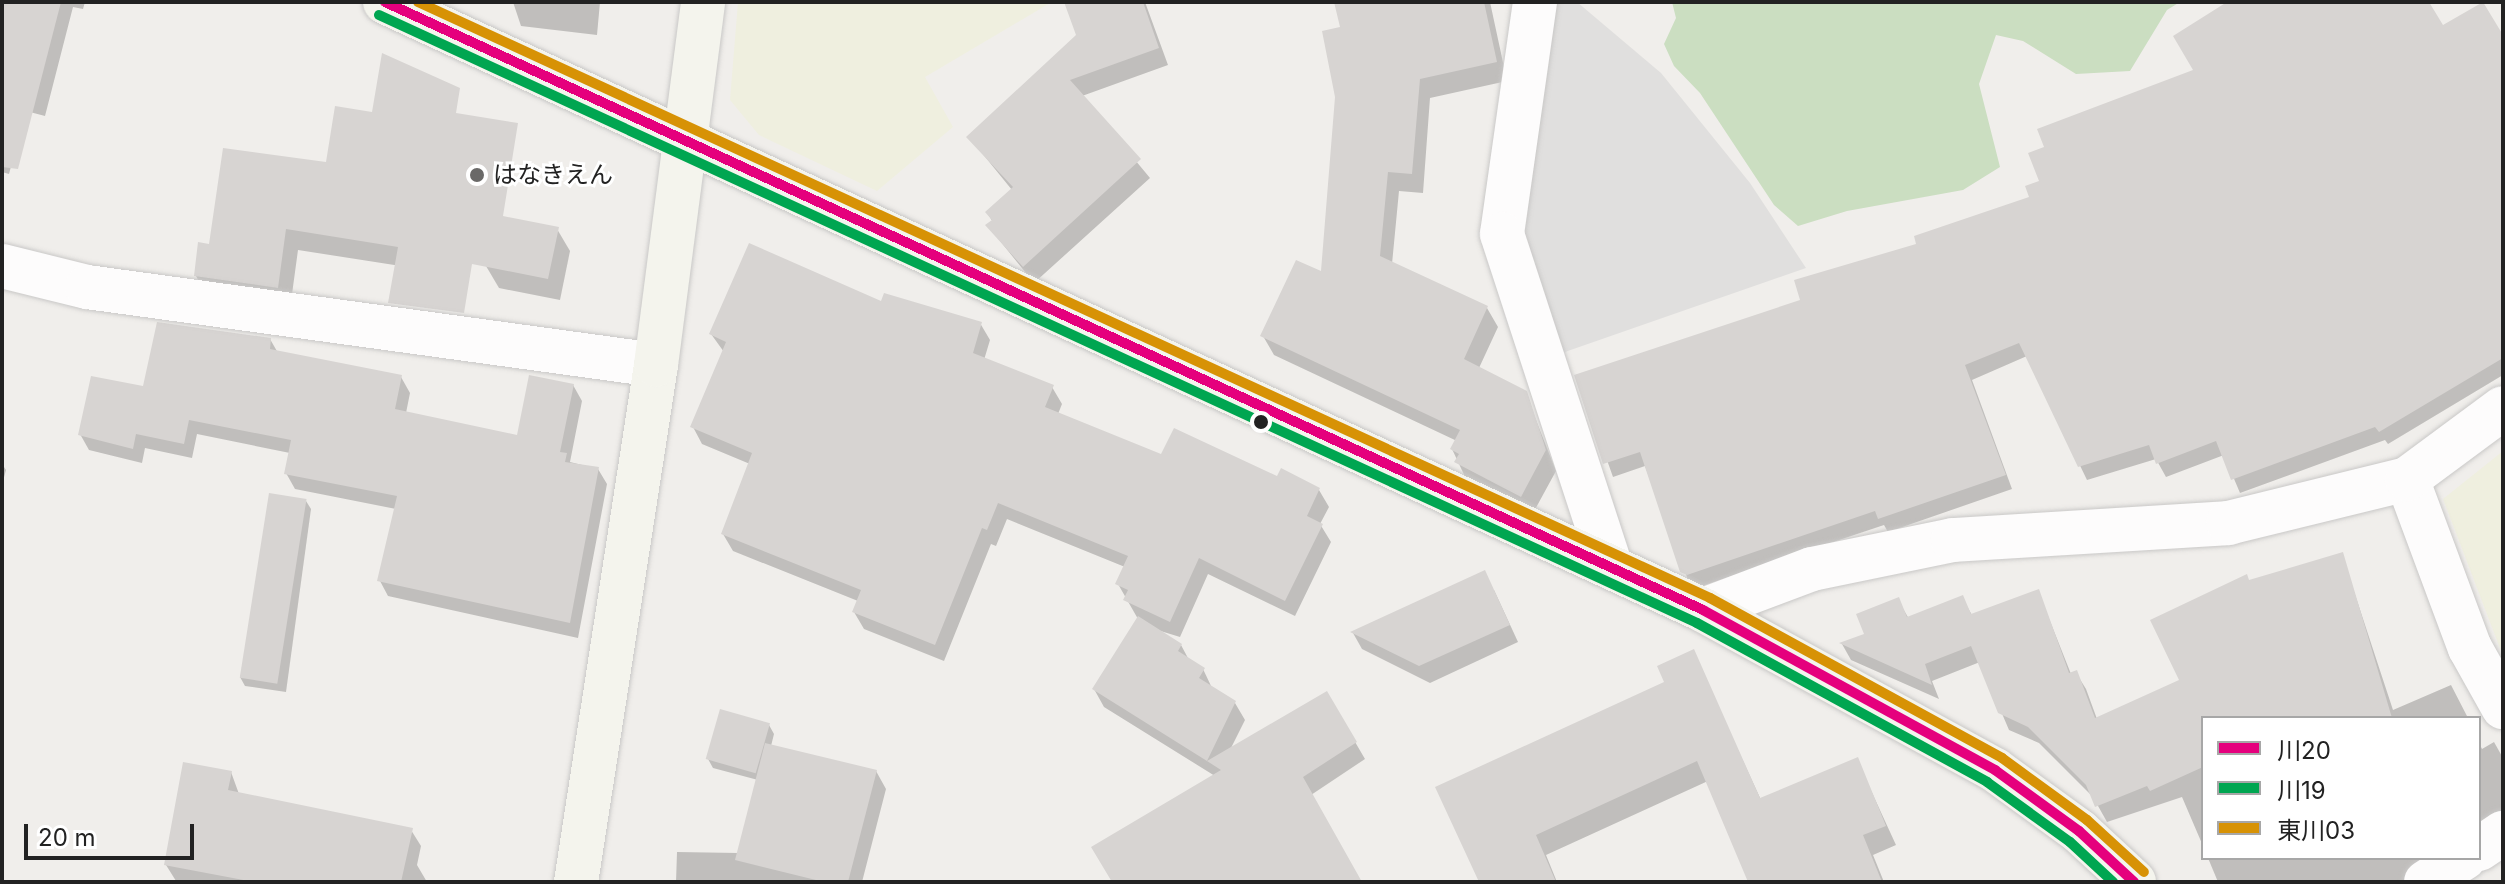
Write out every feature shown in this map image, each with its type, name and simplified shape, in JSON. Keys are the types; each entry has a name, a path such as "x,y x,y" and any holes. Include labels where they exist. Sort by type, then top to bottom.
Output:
{"street":[{"path":"385,2 1703,610 1995,770 2079,831 2134,882"},
{"path":"576,882 688,144 703,2"},
{"path":"1535,2 1502,234 1610,565"},
{"path":"2,266 87,287 656,365"},
{"path":"1703,610 1812,569 1953,540 2228,523 2407,479 2503,408"},
{"path":"2407,479 2470,648 2503,707"},
{"path":"2481,848 2503,833"},
{"path":"2426,882 2461,860"}],"green space":[{"path":"738,2 1050,3 925,77 953,127 877,191 759,135 730,100"},
{"path":"1672,2 2180,2 2167,10 2130,71 2076,74 2023,41 1996,35 1979,84 2000,167 1963,190 1847,211 1798,226 1774,205 1700,93 1674,66 1664,44 1676,18"},
{"path":"2503,451 2503,656 2443,499"}],"shaded area":[{"path":"1553,2 1577,2 1661,73 1750,183 1806,268 1562,353 1518,237"}],"building":[{"path":"2,2 61,2 18,169 2,167"},
{"path":"1064,2 1143,2 1159,48 1070,80 1141,159 1023,267 985,225 992,220 985,212 1013,187 966,137 1076,35"},
{"path":"1334,2 1484,2 1497,62 1420,79 1412,174 1388,172 1380,256 1488,306 1464,359 1527,391 1546,450 1521,497 1454,462 1459,454 1450,449 1460,430 1260,336 1296,260 1321,271 1335,97 1322,31 1340,27"},
{"path":"2227,2 2429,2 2443,25 2483,2 2503,35 2503,358 2379,432 2375,427 2231,480 2216,441 2156,464 2149,445 2078,467 2019,343 1965,365 2006,475 1878,519 1875,511 1687,575 1680,572 1640,452 1603,464 1574,375 1800,300 1794,280 1916,244 1914,236 2029,197 2025,186 2039,181 2028,153 2044,147 2037,129 2193,70 2173,36"},
{"path":"382,53 460,88 456,113 518,123 503,216 559,227 548,279 472,264 464,313 388,303 398,247 286,229 278,288 194,276 198,242 209,244 223,148 326,162 335,106 372,112"},
{"path":"749,243 881,301 884,293 982,322 973,353 1054,385 1045,407 1161,454 1174,428 1277,476 1281,468 1320,488 1307,516 1323,524 1285,601 1199,558 1170,622 1123,600 1128,590 1115,584 1128,556 998,503 987,530 982,528 935,645 852,612 861,590 721,534 752,453 690,427 726,342 709,334"},
{"path":"157,322 271,338 270,349 402,375 395,409 517,435 529,375 574,384 560,452 567,453 565,462 599,467 570,623 377,581 397,496 284,474 291,440 189,420 184,444 136,434 133,449 78,435 91,376 143,386"},
{"path":"269,493 307,499 277,684 240,678"},
{"path":"2343,552 2391,716 2201,716 2201,768 2150,791 2147,786 2095,807 2086,785 2028,727 1998,713 1971,646 1925,664 1932,685 1839,643 1864,634 1856,614 1899,597 1907,617 1963,595 1971,614 2039,589 2069,673 2077,670 2095,718 2179,680 2150,620 2247,574 2249,580"},
{"path":"1485,570 1510,625 1419,666 1350,632"},
{"path":"1138,616 1182,644 1178,651 1205,668 1199,678 1236,701 1207,761 1092,689"},
{"path":"1694,649 1760,798 1858,757 1886,826 1863,835 1882,882 1748,882 1697,761 1536,835 1556,882 1479,882 1435,787 1664,682 1657,666"},
{"path":"1327,691 1357,742 1303,777 1362,882 1112,882 1091,847 1221,770 1207,761"},
{"path":"720,709 770,723 756,773 706,759"},
{"path":"765,743 877,770 848,882 824,882 735,860"},
{"path":"183,762 232,771 228,790 413,828 401,882 254,882 164,865"}],"transit line":[{"name":"川20","path":"385,2 1703,610 1995,770 2079,831 2134,882"},
{"name":"東川03","path":"418,2 1710,598 2002,758 2087,820 2144,872"},
{"name":"川19","path":"379,15 1697,623 1987,782 2070,842 2113,882"}],"place":[{"name":"はなきえん","path":"477,175"}]}
